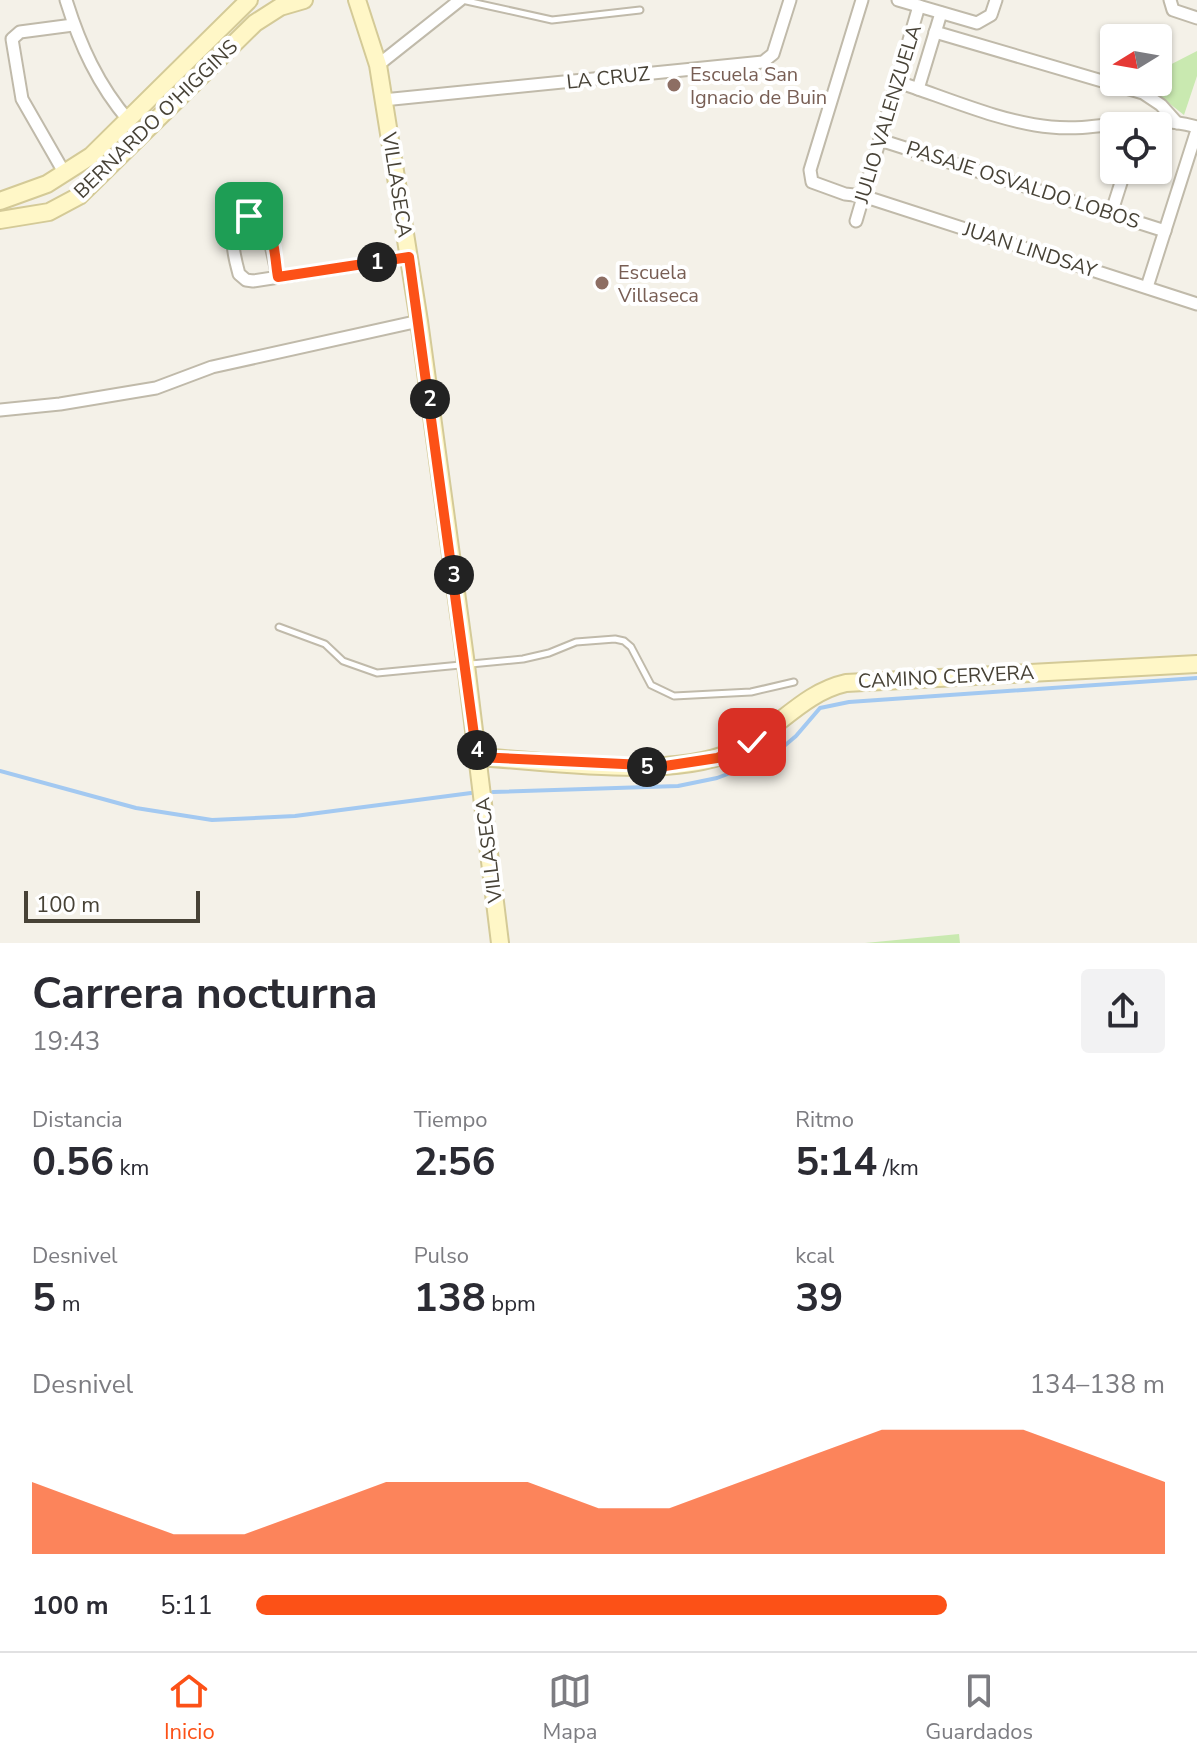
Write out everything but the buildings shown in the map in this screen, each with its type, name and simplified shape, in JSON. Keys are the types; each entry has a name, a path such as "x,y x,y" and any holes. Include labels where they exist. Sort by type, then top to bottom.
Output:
{"street":[{"path":"66,0 73,25 101,86 129,121"},
{"name":"BERNARDO O'HIGGINS","path":"0,201 29,192 65,174 107,143 249,0"},
{"name":"BERNARDO O'HIGGINS","path":"0,220 37,215 61,207 87,190 255,23 280,7 304,0"},
{"name":"VILLASECA","path":"357,0 378,65 419,321 500,943"},
{"path":"378,65 461,0"},
{"name":"LA CRUZ","path":"383,100 763,62 773,54 790,0"},
{"name":"JUAN LINDSAY","path":"862,0 809,173 812,182 1197,304"},
{"path":"898,0 981,22 991,15 996,0"},
{"path":"1170,0 1173,10 1197,18"},
{"name":"JULIO VALENZUELA","path":"856,221 919,6"},
{"name":"JULIO VALENZUELA","path":"918,89 941,13"},
{"path":"65,174 22,99 12,39 20,32 73,25"},
{"path":"935,32 1143,93 1161,105 1177,123"},
{"path":"898,82 1033,125 1067,128 1100,126"},
{"path":"1147,287 1197,129 1172,123"},
{"name":"PASAJE OSVALDO LOBOS","path":"880,140 1165,231"},
{"path":"107,143 121,157"},
{"path":"1111,214 1121,184"},
{"path":"278,277 266,222 254,216 240,220 233,231 233,241 241,277 250,281 278,277 409,257"},
{"path":"0,410 60,404 156,388 212,367 419,321"},
{"name":"CAMINO CERVERA","path":"477,757 630,766 692,764 740,748 809,698 846,683 1197,664"}],"lane":[{"path":"461,0 552,20 640,10"},
{"path":"279,627 325,644 343,661 377,673 523,659 576,642 615,639 631,647 651,685 674,696 751,692 794,682"}],"green space":[{"path":"1197,51 1197,76 1184,115 1160,96 1172,96 1172,64"},
{"path":"959,934 960,943 865,943"}],"waterway":[{"path":"493,792 678,786 717,778 770,758 796,736 820,708 849,702 1197,678"},
{"path":"0,771 136,808 212,820 295,816 471,793"}],"place":[{"name":"Escuela San Ignacio de Buin","path":"674,85"},
{"name":"Escuela Villaseca","path":"602,283"}],"route":[{"path":"249,216 261,217 268,225 278,277 409,257 477,757 665,766 717,758 752,742"}]}
